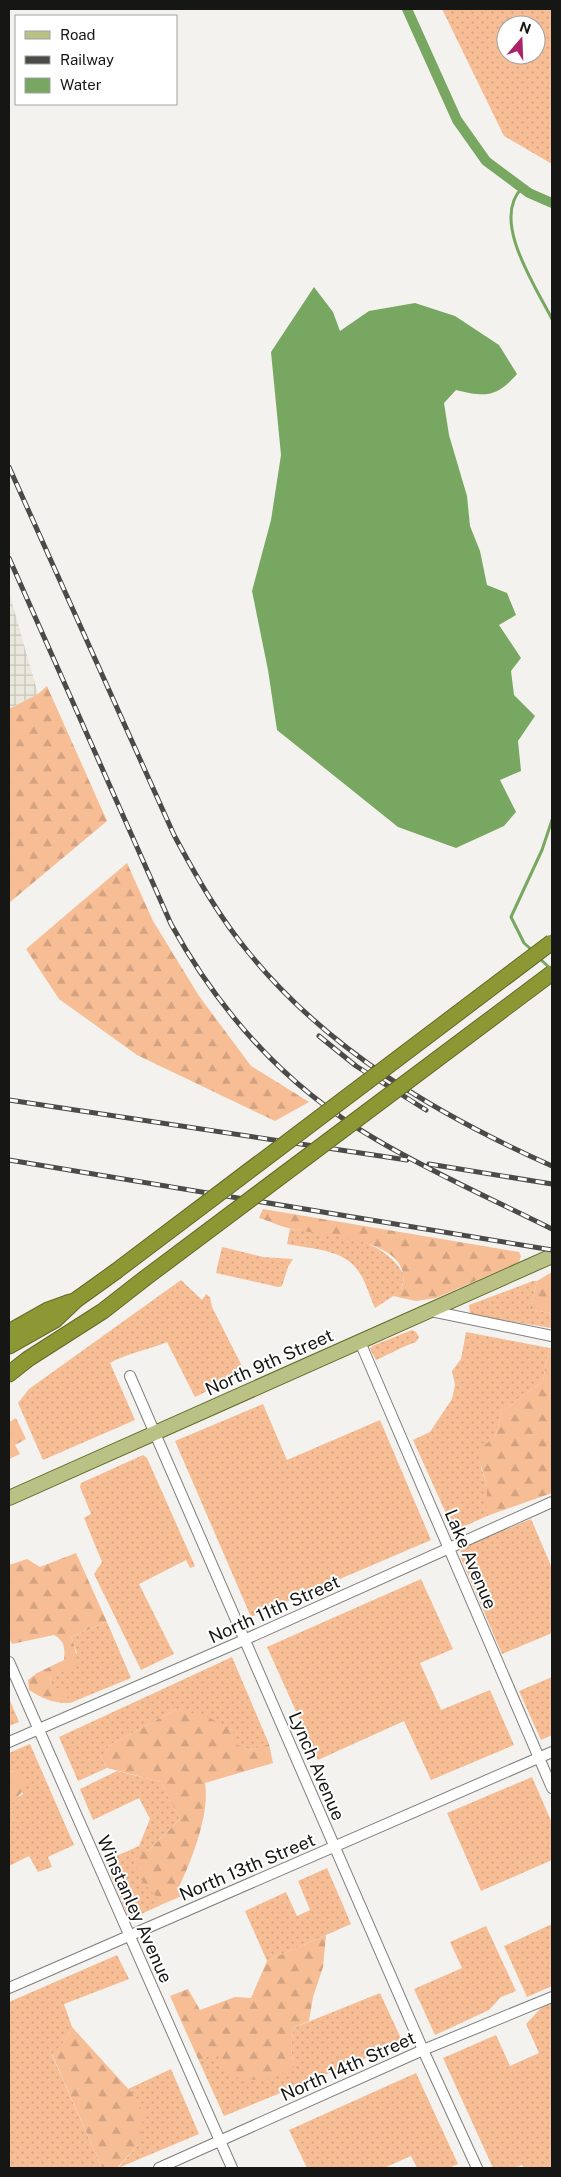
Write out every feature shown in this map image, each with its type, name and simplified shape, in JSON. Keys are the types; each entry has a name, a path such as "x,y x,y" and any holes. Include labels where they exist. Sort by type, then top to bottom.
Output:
{"highway":[{"path":"9,1346 55,1320 76,1300 552,942"},
{"path":"9,1374 28,1359 103,1311 552,973"},
{"path":"9,1332 48,1310 76,1300"},
{"path":"9,1366 28,1359"}],"main road":[{"name":"North 9th Street","path":"9,1498 552,1256"}],"street":[{"path":"431,1311 552,1336"},
{"name":"Lake Avenue","path":"360,1342 552,1788"},
{"name":"Lynch Avenue","path":"130,1376 334,1848 477,2168"},
{"name":"North 11th Street","path":"9,1742 244,1640 552,1502"},
{"name":"Winstanley Avenue","path":"9,1662 232,2168"},
{"name":"North 13th Street","path":"9,1988 128,1934 334,1848 552,1752"},
{"name":"North 14th Street","path":"159,2168 423,2050 552,1997"}],"shaded area":[{"path":"9,592 38,694 9,709"}],"green space":[{"path":"442,9 552,9 552,164 504,136"},
{"path":"47,686 107,821 9,903 9,709 38,694"},
{"path":"127,863 153,921 199,996 251,1066 309,1102 275,1121 137,1055 59,999 26,949"},
{"path":"263,1209 519,1252 521,1256 519,1262 436,1298 416,1301 393,1296 401,1290 403,1273 396,1260 383,1250 344,1238 284,1227 259,1218"},
{"path":"290,1229 338,1235 369,1244 382,1251 394,1261 404,1275 401,1291 375,1308 364,1280 353,1264 327,1251 287,1244"},
{"path":"222,1247 263,1257 293,1259 288,1267 282,1286 278,1287 216,1273"},
{"path":"552,1272 552,1314 530,1309 537,1281"},
{"path":"181,1280 202,1300 206,1294 210,1297 212,1307 245,1372 195,1397 167,1342 110,1363 135,1420 43,1460 18,1403 29,1389"},
{"path":"537,1281 530,1309 552,1314 552,1328 470,1315 469,1305"},
{"path":"412,1330 419,1337 416,1342 376,1360 370,1349 372,1346"},
{"path":"466,1332 549,1348 543,1381 502,1411 495,1437 481,1467 487,1487 487,1516 454,1531 413,1440 430,1432 452,1399 455,1385 452,1371 461,1359"},
{"path":"549,1348 552,1348 552,1493 487,1516 487,1487 479,1458 482,1447 495,1437 502,1411 543,1381"},
{"path":"263,1404 287,1460 380,1420 431,1540 251,1617 175,1441"},
{"path":"16,1418 26,1439 15,1445 20,1454 9,1459 9,1422"},
{"path":"143,1455 147,1458 195,1566 190,1568 186,1560 139,1584 174,1654 141,1670 94,1574 102,1562 84,1518 91,1514 80,1487 81,1483"},
{"path":"531,1519 552,1568 552,1633 502,1654 460,1556 461,1548"},
{"path":"76,1553 107,1622 71,1637 76,1655 73,1667 50,1677 51,1686 64,1691 70,1703 59,1703 48,1700 29,1690 28,1680 37,1673 64,1660 64,1649 60,1640 54,1635 12,1644 9,1638 9,1565 27,1559 40,1567"},
{"path":"421,1579 453,1649 420,1663 441,1710 490,1690 514,1745 431,1780 404,1721 318,1760 267,1647"},
{"path":"107,1622 131,1678 70,1703 64,1692 51,1686 50,1677 77,1653 71,1637"},
{"path":"232,1657 269,1744 251,1750 234,1744 232,1730 177,1709 110,1745 101,1757 107,1768 78,1781 59,1737"},
{"path":"552,1677 552,1735 541,1740 519,1691"},
{"path":"9,1698 19,1722 9,1726"},
{"path":"177,1709 210,1718 232,1730 235,1744 251,1750 269,1744 273,1763 205,1783 205,1808 199,1836 179,1887 184,1895 163,1904 138,1876 135,1858 150,1849 180,1819 161,1782 107,1768 101,1757 110,1745"},
{"path":"30,1744 74,1845 48,1857 52,1867 38,1872 29,1856 9,1866 9,1828 14,1819 10,1806 13,1800 23,1794 15,1771 9,1772 9,1753"},
{"path":"15,1771 23,1777 26,1785 10,1806 14,1819 9,1828 9,1772"},
{"path":"117,1771 161,1782 180,1819 150,1849 135,1859 152,1891 163,1904 137,1916 128,1916 105,1861 139,1846 150,1819 139,1798 93,1820 80,1789"},
{"path":"532,1777 552,1823 552,1860 481,1891 447,1813"},
{"path":"327,1868 351,1924 267,1961 245,1911 286,1892 297,1916 310,1910 298,1881"},
{"path":"552,1924 552,1986 527,1997 504,1946"},
{"path":"486,1926 516,1991 501,1997 489,2010 435,2035 414,1989 462,1968 450,1942"},
{"path":"326,1935 323,1967 313,1997 309,2021 293,2028 291,2049 294,2067 276,2076 253,2080 226,2075 217,2052 199,2061 170,1996 188,1989 200,2010 235,1997 251,1998 267,1961"},
{"path":"117,1955 129,1979 64,2004 72,2027 65,2041 52,2055 102,2168 9,2168 9,2002"},
{"path":"380,1993 403,2043 224,2116 199,2061 217,2051 227,2075 294,2067 291,2049 293,2028"},
{"path":"552,2003 552,2168 524,2168 522,2165 515,2168 493,2168 443,2058 496,2035 510,2066 539,2053 526,2024 541,2008"},
{"path":"72,2027 131,2092 144,2113 138,2145 117,2168 102,2168 52,2054 65,2041"},
{"path":"171,2069 199,2134 118,2168 138,2145 131,2092 128,2089"},
{"path":"416,2073 458,2164 449,2168 417,2168 411,2156 384,2168 307,2168 289,2130"}],"water":[{"path":"314,287 333,312 340,331 369,311 415,303 455,316 499,345 517,374 503,388 490,394 475,394 456,390 444,403 449,435 467,496 470,526 480,551 487,585 507,593 516,615 499,625 521,658 511,671 514,695 535,716 518,741 521,771 500,780 516,812 504,826 456,848 398,827 277,730 268,670 252,591 271,520 281,455 271,352"}],"waterway":[{"path":"407,9 457,120 486,161 529,193 552,203"},
{"path":"522,188 513,202 511,217 513,235 527,272 552,319"},
{"path":"533,951 524,943 511,917 542,850 552,820"},
{"path":"539,958 551,969"}],"railway":[{"path":"9,467 174,835 208,896 238,939 280,988 350,1050 427,1102 468,1125 552,1166"},
{"path":"9,558 171,924 190,957 234,1018 286,1073 345,1120 420,1164 552,1229"},
{"path":"319,1036 356,1066 426,1110"},
{"path":"9,1100 407,1160"},
{"path":"9,1160 552,1250"},
{"path":"429,1164 552,1184"}]}
